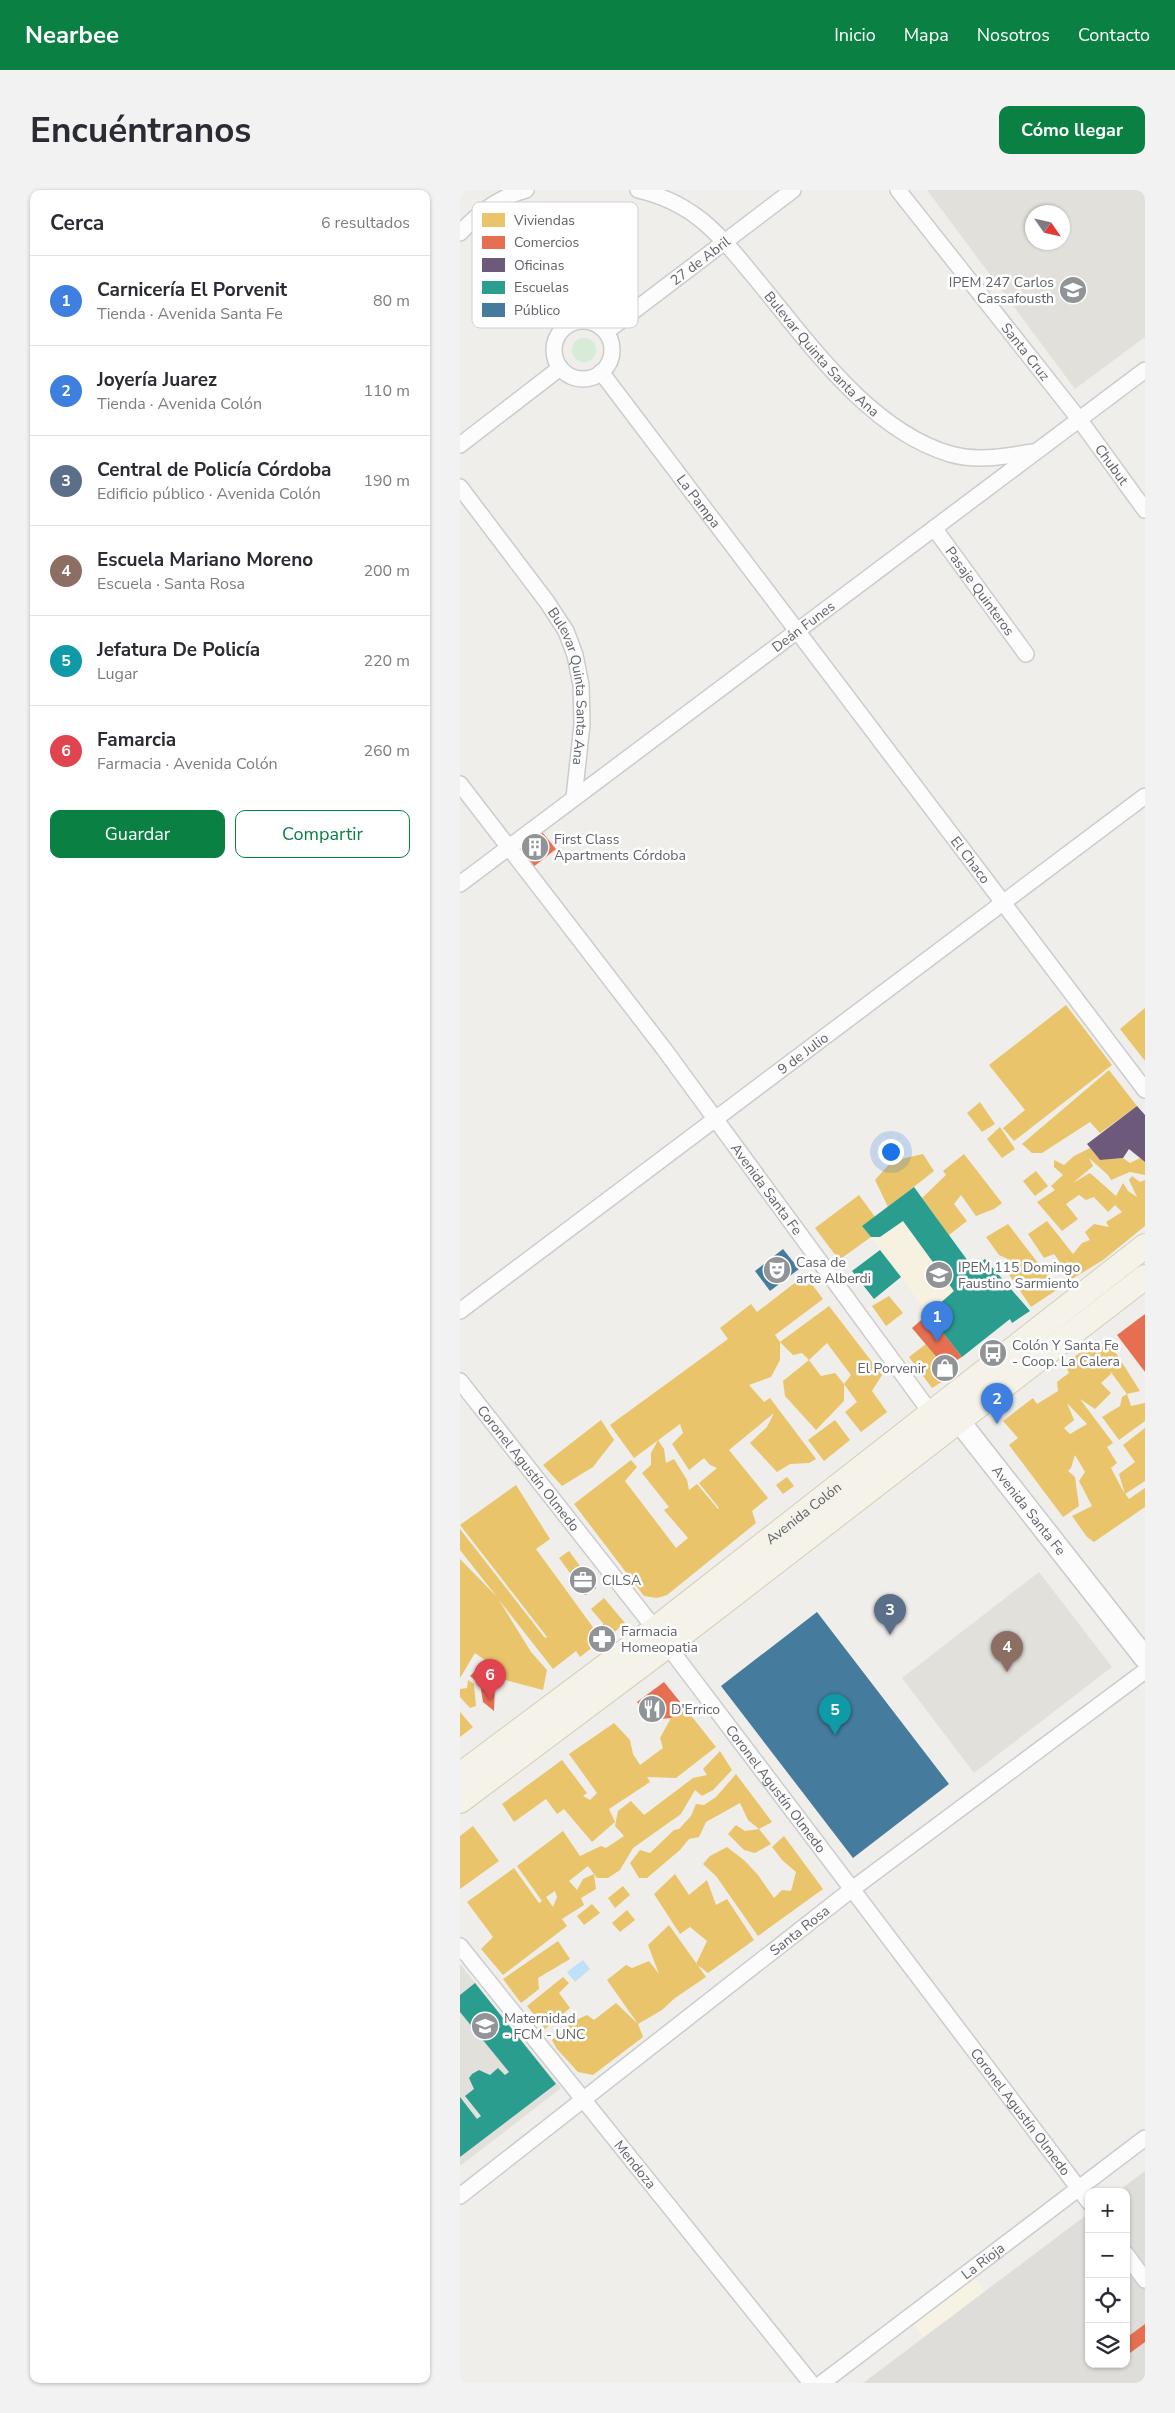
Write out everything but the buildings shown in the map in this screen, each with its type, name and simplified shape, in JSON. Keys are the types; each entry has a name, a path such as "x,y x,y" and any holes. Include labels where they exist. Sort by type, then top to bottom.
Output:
{"main road":[{"name":"Avenida Colón","path":"460,1801 661,1638 931,1413 1145,1246"},
{"name":"Avenida Colón","path":"460,1775 661,1638 959,1421 1145,1277"},
{"path":"931,1413 959,1421"},
{"name":"Avenida Santa Fe","path":"959,1421 1145,1658"}],"street":[{"path":"497,202 508,195 526,190"},
{"name":"Bulevar Quinta Santa Ana","path":"638,190 660,195 678,203 700,218 725,242 857,396 892,426 920,442 951,454 984,459 1035,452"},
{"name":"27 de Abril","path":"638,308 792,190"},
{"name":"Santa Cruz","path":"898,190 1079,419"},
{"path":"460,234 472,219"},
{"path":"564,328 556,340 555,355 560,368 576,378 594,377 601,372 611,357 612,348 606,332 601,328"},
{"name":"27 de Abril","path":"606,332 611,328"},
{"path":"460,445 560,368"},
{"name":"Deán Funes","path":"460,884 1145,370"},
{"name":"La Pampa","path":"601,372 797,631"},
{"name":"Chubut","path":"1079,419 1145,510"},
{"name":"Bulevar Quinta Santa Ana","path":"460,487 547,602 566,631 575,655 581,685 582,724 574,798"},
{"name":"Pasaje Quinteros","path":"934,528 1026,654"},
{"name":"El Chaco","path":"797,631 1145,1090"},
{"name":"Avenida Santa Fe","path":"460,784 716,1118 931,1413"},
{"name":"9 de Julio","path":"460,1311 1145,796"},
{"name":"Coronel Agustín Olmedo","path":"460,1381 661,1638 1085,2196"},
{"name":"Santa Rosa","path":"460,2196 851,1890 1145,1671"},
{"name":"Mendoza","path":"460,1946 811,2383"},
{"name":"La Rioja","path":"822,2383 1145,2138"},
{"path":"1130,2259 1145,2280"}],"shaded area":[{"name":"IPEM 247 Carlos Cassafousth","path":"927,190 1145,190 1145,337 1075,389"},
{"path":"1039,1572 1112,1667 974,1773 902,1678"},
{"name":"Maternidad - FCM - UNC","path":"460,1964 561,2088 460,2166"},
{"path":"1145,2171 1145,2383 863,2383 1085,2216 1085,2368 1130,2368 1130,2188 1122,2188"},
{"path":"975,2278 1054,2383 959,2383 914,2324"}],"green space":[{"path":"584,338 593,341 596,350 593,359 584,362 575,359 572,350 575,341"}],"sand":[{"path":"903,1221 954,1291 928,1314 871,1237 880,1237"}],"water":[{"path":"583,1960 590,1969 575,1982 567,1972"}],"place":[{"name":"IPEM 247 Carlos Cassafousth","path":"1073,290"},
{"name":"First Class Apartments Córdoba","path":"535,847"},
{"name":"Casa de arte Alberdi","path":"777,1270"},
{"name":"IPEM 115 Domingo Faustino Sarmiento","path":"939,1275"},
{"name":"Carnicería El Porvenit","path":"937,1342"},
{"name":"Colón Y Santa Fe - Coop. La Calera","path":"993,1353"},
{"name":"El Porvenir","path":"945,1368"},
{"name":"Joyería Juarez","path":"997,1424"},
{"name":"CILSA","path":"583,1580"},
{"name":"Central de Policía Córdoba","path":"890,1635"},
{"name":"Farmacia Homeopatia","path":"602,1639"},
{"name":"Escuela Mariano Moreno","path":"1007,1672"},
{"name":"Famarcia","path":"490,1700"},
{"name":"D'Errico","path":"652,1709"},
{"name":"Jefatura De Policía","path":"835,1735"},
{"name":"Maternidad - FCM - UNC","path":"485,2026"}]}
